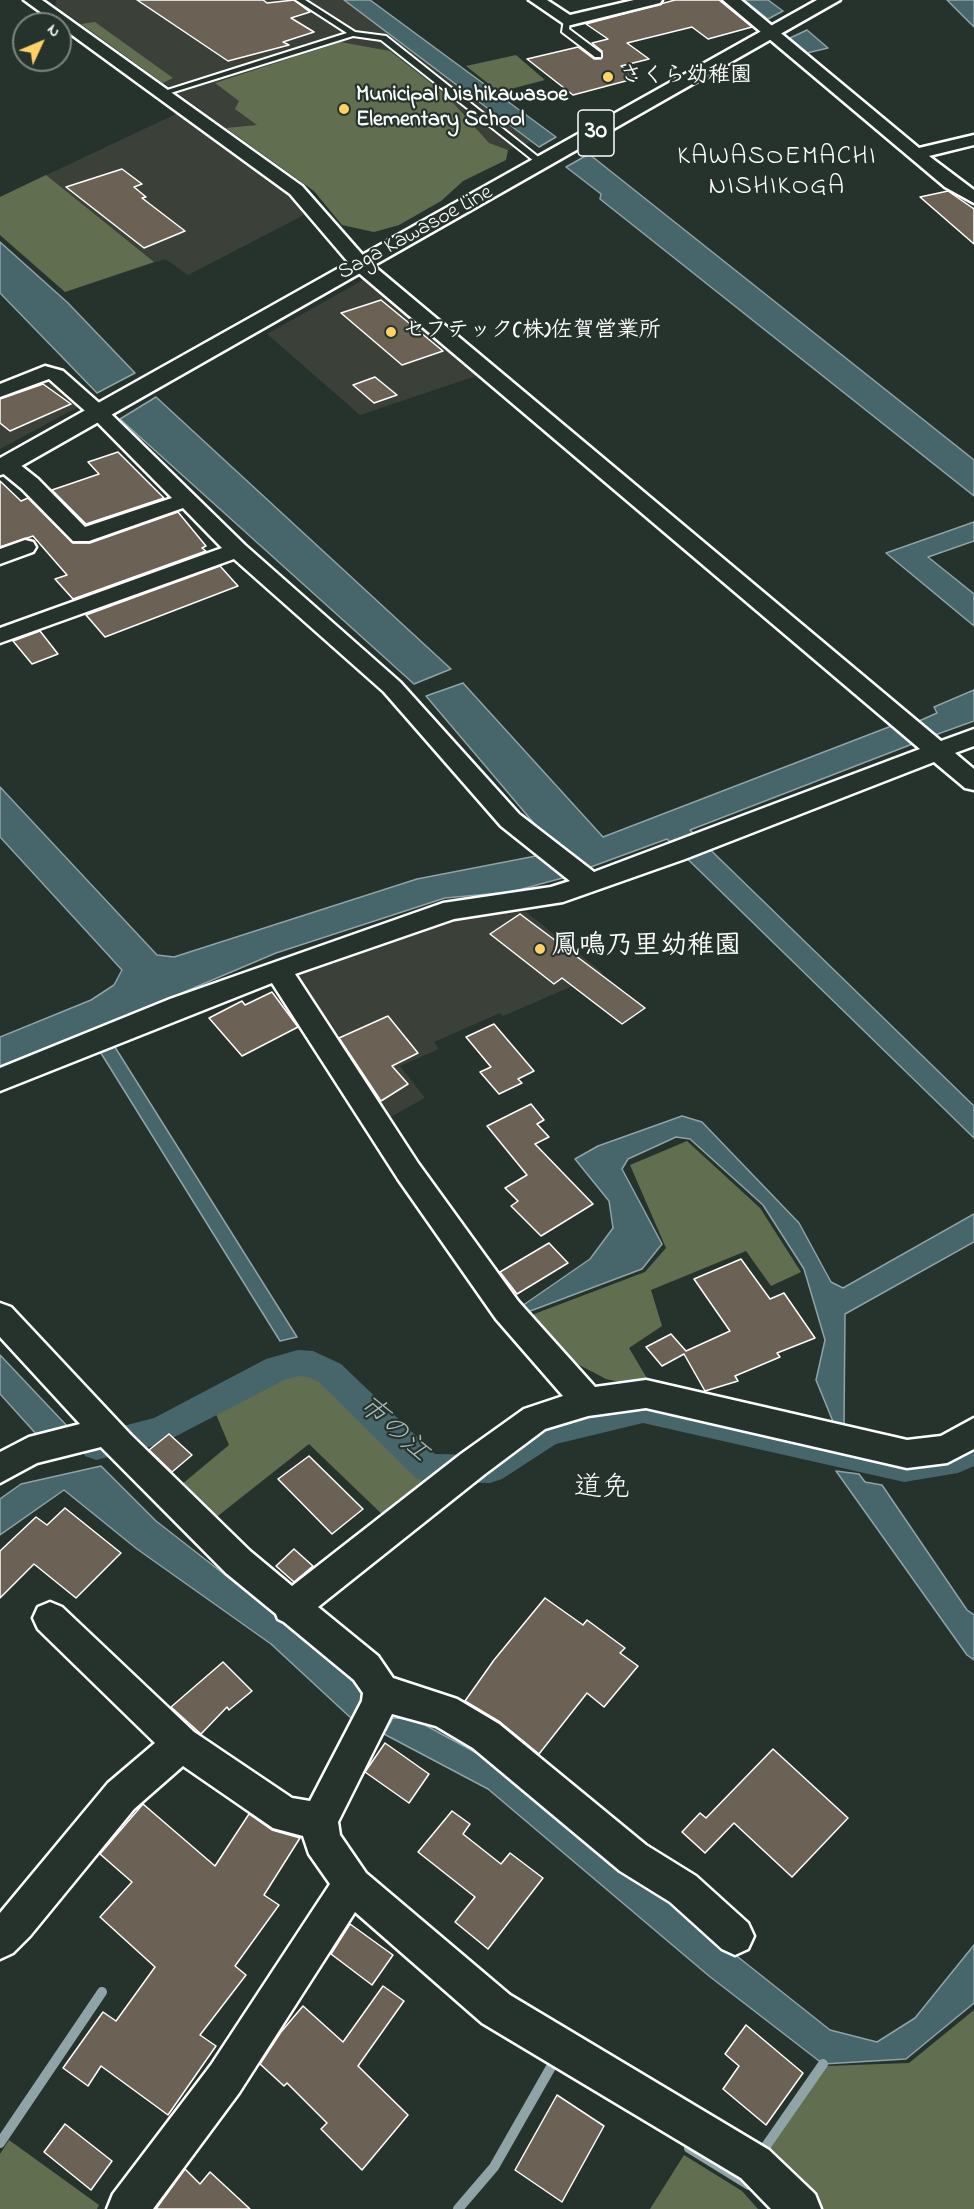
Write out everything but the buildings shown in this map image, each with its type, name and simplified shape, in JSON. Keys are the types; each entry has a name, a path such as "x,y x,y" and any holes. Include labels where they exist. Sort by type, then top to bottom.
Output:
{"main road":[{"name":"Saga Kawasoe Line","path":"3,466 831,0"}],"street":[{"path":"537,0 567,21 654,0"},
{"path":"731,0 951,183 974,198"},
{"path":"37,1 296,190 361,265 974,782"},
{"path":"916,154 974,140"},
{"path":"0,391 45,372 56,375 99,412 237,550 392,687 510,820 536,843 591,884"},
{"path":"3,466 30,484 81,536 186,500"},
{"path":"0,557 25,548"},
{"path":"0,636 237,550"},
{"path":"0,1080 180,1006 452,910 554,896 591,884 974,736"},
{"path":"278,970 408,1171 501,1301 588,1402"},
{"path":"0,1316 113,1438 238,1562 290,1608 366,1668 381,1690 395,1698 444,1711 486,1736 633,1858 683,1889 735,1936"},
{"path":"290,1608 535,1419 588,1402 646,1394 907,1454 947,1449 974,1432"},
{"path":"0,1469 28,1451 113,1438"},
{"path":"50,1618 181,1744 286,1815 320,1820"},
{"path":"381,1690 379,1704 320,1820 322,1840 353,1886 496,2009 755,2164 800,2209"},
{"path":"0,1940 17,1923 121,1796 181,1744"},
{"path":"128,2209 225,2079 340,1901 353,1886"}],"lane":[{"path":"300,0 353,34 383,38 542,163"},
{"path":"567,21 565,30 598,55"},
{"path":"164,94 353,34"}],"shaded area":[{"name":"Municipal Nishikawasoe Elementary School","path":"56,0 344,0 532,142 508,150 506,160 463,181 441,201 399,225 374,232 342,225 314,191 72,17 72,12 64,12 56,6"},
{"path":"178,113 289,193 304,215 188,275 165,259 65,292 0,235 0,197"},
{"path":"363,280 476,376 360,415 267,334"},
{"path":"50,374 78,407 0,449 0,395"},
{"path":"526,912 603,973 503,1016 500,1013 434,1042 439,1049 400,1066 425,1098 383,1121 289,971 443,919 487,913"}],"green space":[{"path":"95,22 173,78 163,83 81,24"},
{"path":"340,42 390,51 447,96 489,143 508,150 506,160 463,181 441,201 399,225 374,232 342,225 314,191 226,128 257,125 235,109 239,101 215,83"},
{"path":"516,55 545,80 499,92 466,66"},
{"path":"46,175 154,262 65,292 0,235 0,197"},
{"path":"687,1141 760,1208 801,1272 771,1286 746,1251 651,1290 662,1326 629,1348 654,1390 606,1379 566,1358 529,1316 645,1272 666,1248 630,1165"},
{"path":"295,1371 321,1375 433,1484 389,1521 309,1444 214,1519 181,1485 229,1445 215,1412"},
{"path":"974,2010 974,2209 819,2209 765,2154 827,2066 909,2063"},
{"path":"9,2140 99,2205 97,2209 0,2209 0,2154"},
{"path":"684,2155 742,2191 758,2209 650,2209"}],"water":[{"path":"344,0 370,0 556,137 539,147"},
{"path":"744,0 768,0 783,11 768,19"},
{"path":"947,0 974,0 974,27"},
{"path":"807,30 828,48 807,53 790,38"},
{"path":"589,154 974,460 974,496 600,199 601,194 566,167"},
{"path":"0,242 68,303 135,373 97,393 0,293"},
{"path":"156,397 451,669 414,684 120,419"},
{"path":"974,522 974,541 928,557 974,594 974,626 886,553"},
{"path":"463,683 603,837 894,725 915,743 690,830 974,1106 974,1138 667,839 588,868 549,841 426,696"},
{"path":"974,690 974,721 935,735 919,721 937,713 934,707"},
{"path":"0,787 157,955 174,957 417,879 541,855 570,876 511,892 445,898 276,953 0,1070 0,1037 91,1000 114,985 122,970 0,837"},
{"path":"113,1044 297,1337 280,1341 99,1050"},
{"path":"682,1116 702,1122 799,1223 831,1282 843,1288 974,1214 974,1242 845,1314 844,1426 834,1424 816,1380 825,1340 804,1269 763,1205 690,1139 676,1137 628,1159 622,1169 662,1244 642,1269 525,1313 519,1308 590,1259 613,1228 609,1201 575,1159 598,1146"},
{"path":"0,1355 69,1428 38,1436 0,1394"},
{"path":"101,1466 156,1521 337,1662 364,1694 352,1719 271,1644 137,1549 64,1490 0,1535 0,1499 21,1484"},
{"path":"836,1471 859,1474 865,1482 882,1485 967,1610 974,1615 974,1660 967,1655"},
{"path":"393,1718 414,1719 491,1761 830,2030 877,2042 915,2018 974,1945 974,2003 906,2059 823,2064 709,1976 488,1789 384,1734"}],"waterway":[{"name":"市の江","path":"96,1446 161,1430 277,1368 298,1363 313,1364 330,1373 428,1468 490,1469 548,1432 643,1409 904,1468 958,1459 974,1449"},
{"path":"0,2143 102,1992"},
{"path":"766,2146 823,2064"},
{"path":"458,2209 494,2167 551,2067"},
{"path":"689,2148 749,2185"}],"place":[{"name":"さくら幼稚園","path":"608,77"},
{"name":"Municipal Nishikawasoe Elementary School","path":"344,109"},
{"name":"セフテック(株)佐賀営業所","path":"391,332"},
{"name":"鳳鳴乃里幼稚園","path":"540,949"}],"district":[{"name":"KAWASOEMACHI NISHIKOGA","path":"777,174"},
{"name":"道免","path":"602,1490"}]}
